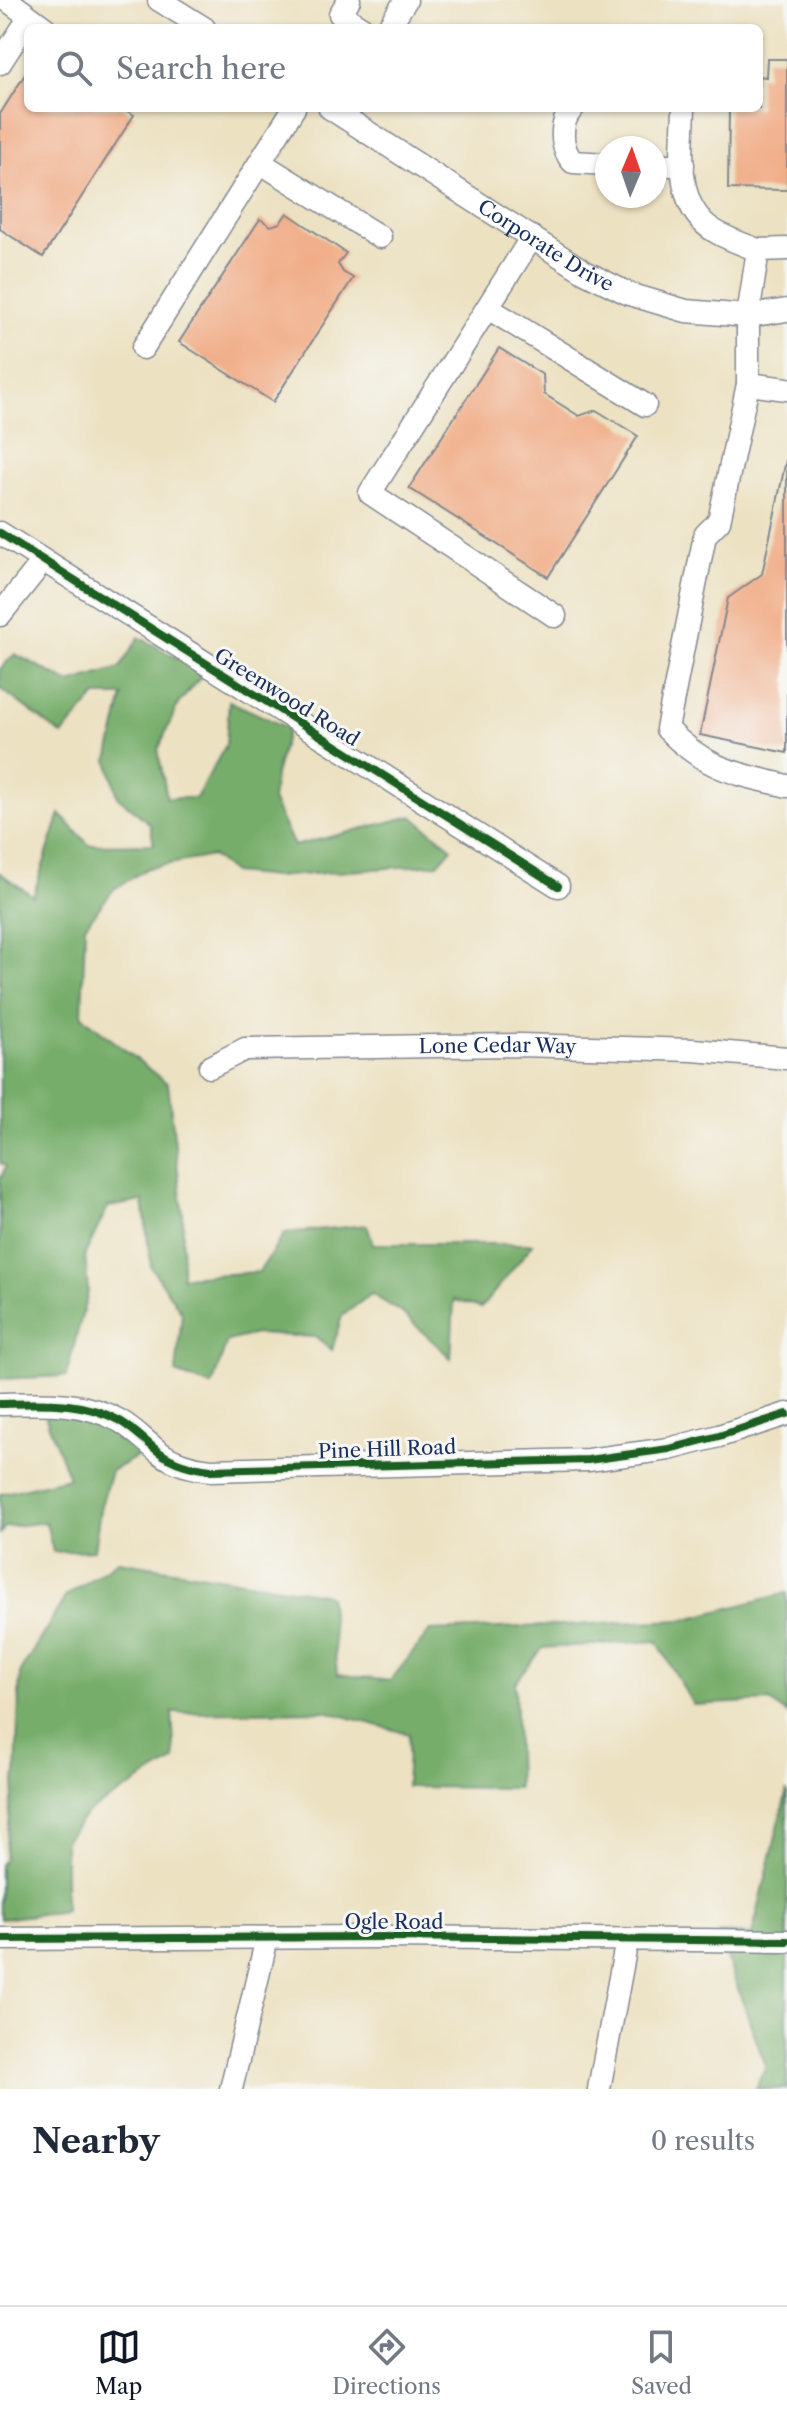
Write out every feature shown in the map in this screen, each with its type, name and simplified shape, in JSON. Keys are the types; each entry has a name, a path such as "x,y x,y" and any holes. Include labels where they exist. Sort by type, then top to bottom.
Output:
{"street":[{"path":"7,0 37,23"},
{"path":"159,0 198,24"},
{"path":"349,0 340,14 356,24"},
{"path":"391,24 406,0"},
{"path":"0,63 24,37"},
{"path":"143,348 292,112"},
{"name":"Corporate Drive","path":"339,112 585,272 629,294 686,311 748,316 787,310"},
{"path":"569,112 563,127 565,154 573,162 595,163"},
{"path":"684,112 682,182 688,202 699,219 715,232 758,250 787,249"},
{"path":"261,163 380,237"},
{"path":"667,165 683,165"},
{"path":"532,237 370,493 555,616"},
{"path":"758,250 748,316 748,384 719,521 705,535 667,729 686,749 721,770 787,786"},
{"path":"488,308 645,405"},
{"path":"748,384 787,389"},
{"name":"Greenwood Road","path":"0,533 558,886"},
{"path":"0,615 43,561"},
{"name":"Lone Cedar Way","path":"210,1067 245,1049 448,1045 693,1050 787,1058"},
{"name":"Pine Hill Road","path":"0,1404 57,1403 100,1412 121,1422 160,1453 177,1462 211,1470 588,1460 669,1449 787,1414"},
{"path":"231,2089 267,1938"},
{"name":"Ogle Road","path":"0,1939 787,1941"},
{"path":"599,2089 627,1940"}],"green space":[{"path":"139,637 204,673 178,704 158,750 167,798 196,798 226,745 229,701 288,728 275,775 272,800 294,846 412,816 452,848 438,864 274,877 233,873 212,856 148,868 114,889 85,926 82,1016 168,1084 183,1215 182,1277 259,1272 285,1233 367,1225 373,1244 533,1244 481,1308 454,1300 451,1358 401,1312 371,1294 342,1316 332,1350 316,1337 256,1334 227,1341 212,1386 176,1373 182,1313 151,1267 143,1201 108,1207 85,1254 88,1292 66,1376 0,1379 0,1180 6,1166 0,1163 0,873 33,896 60,814 89,845 154,844 150,824 118,797 108,760 123,696 96,696 62,735 0,688 0,669 15,654 70,683 120,668"},
{"path":"43,1410 109,1422 142,1454 111,1471 100,1509 94,1550 53,1552 46,1522 5,1527 0,1534 0,1494 69,1478"},
{"path":"118,1561 329,1595 337,1674 390,1681 430,1631 683,1620 787,1593 787,1714 770,1701 693,1705 657,1641 543,1648 515,1683 518,1788 406,1787 409,1734 325,1711 172,1713 175,1760 87,1813 65,1840 65,1911 0,1919 0,1865 4,1858 16,1774 20,1672 66,1596"},
{"path":"787,1790 787,2089 756,2089 766,2067 718,1933 752,1935"}],"building":[{"path":"767,59 787,59 787,190 728,189 729,112 763,112 763,77 766,77"},
{"path":"24,76 24,112 129,112 134,115 43,257 0,229 0,114"},
{"path":"287,213 346,253 338,264 343,272 353,278 273,402 179,342 260,219 271,226 280,223"},
{"path":"499,348 543,375 544,394 579,416 596,410 638,436 548,577 409,488"},
{"path":"786,460 787,753 700,735 728,598 762,574"}],"cycle path":[{"path":"0,533 558,886"},
{"path":"0,1404 62,1404 91,1409 120,1421 171,1460 211,1470 588,1460 669,1449 787,1414"},
{"path":"0,1939 382,1937 787,1941"}]}
